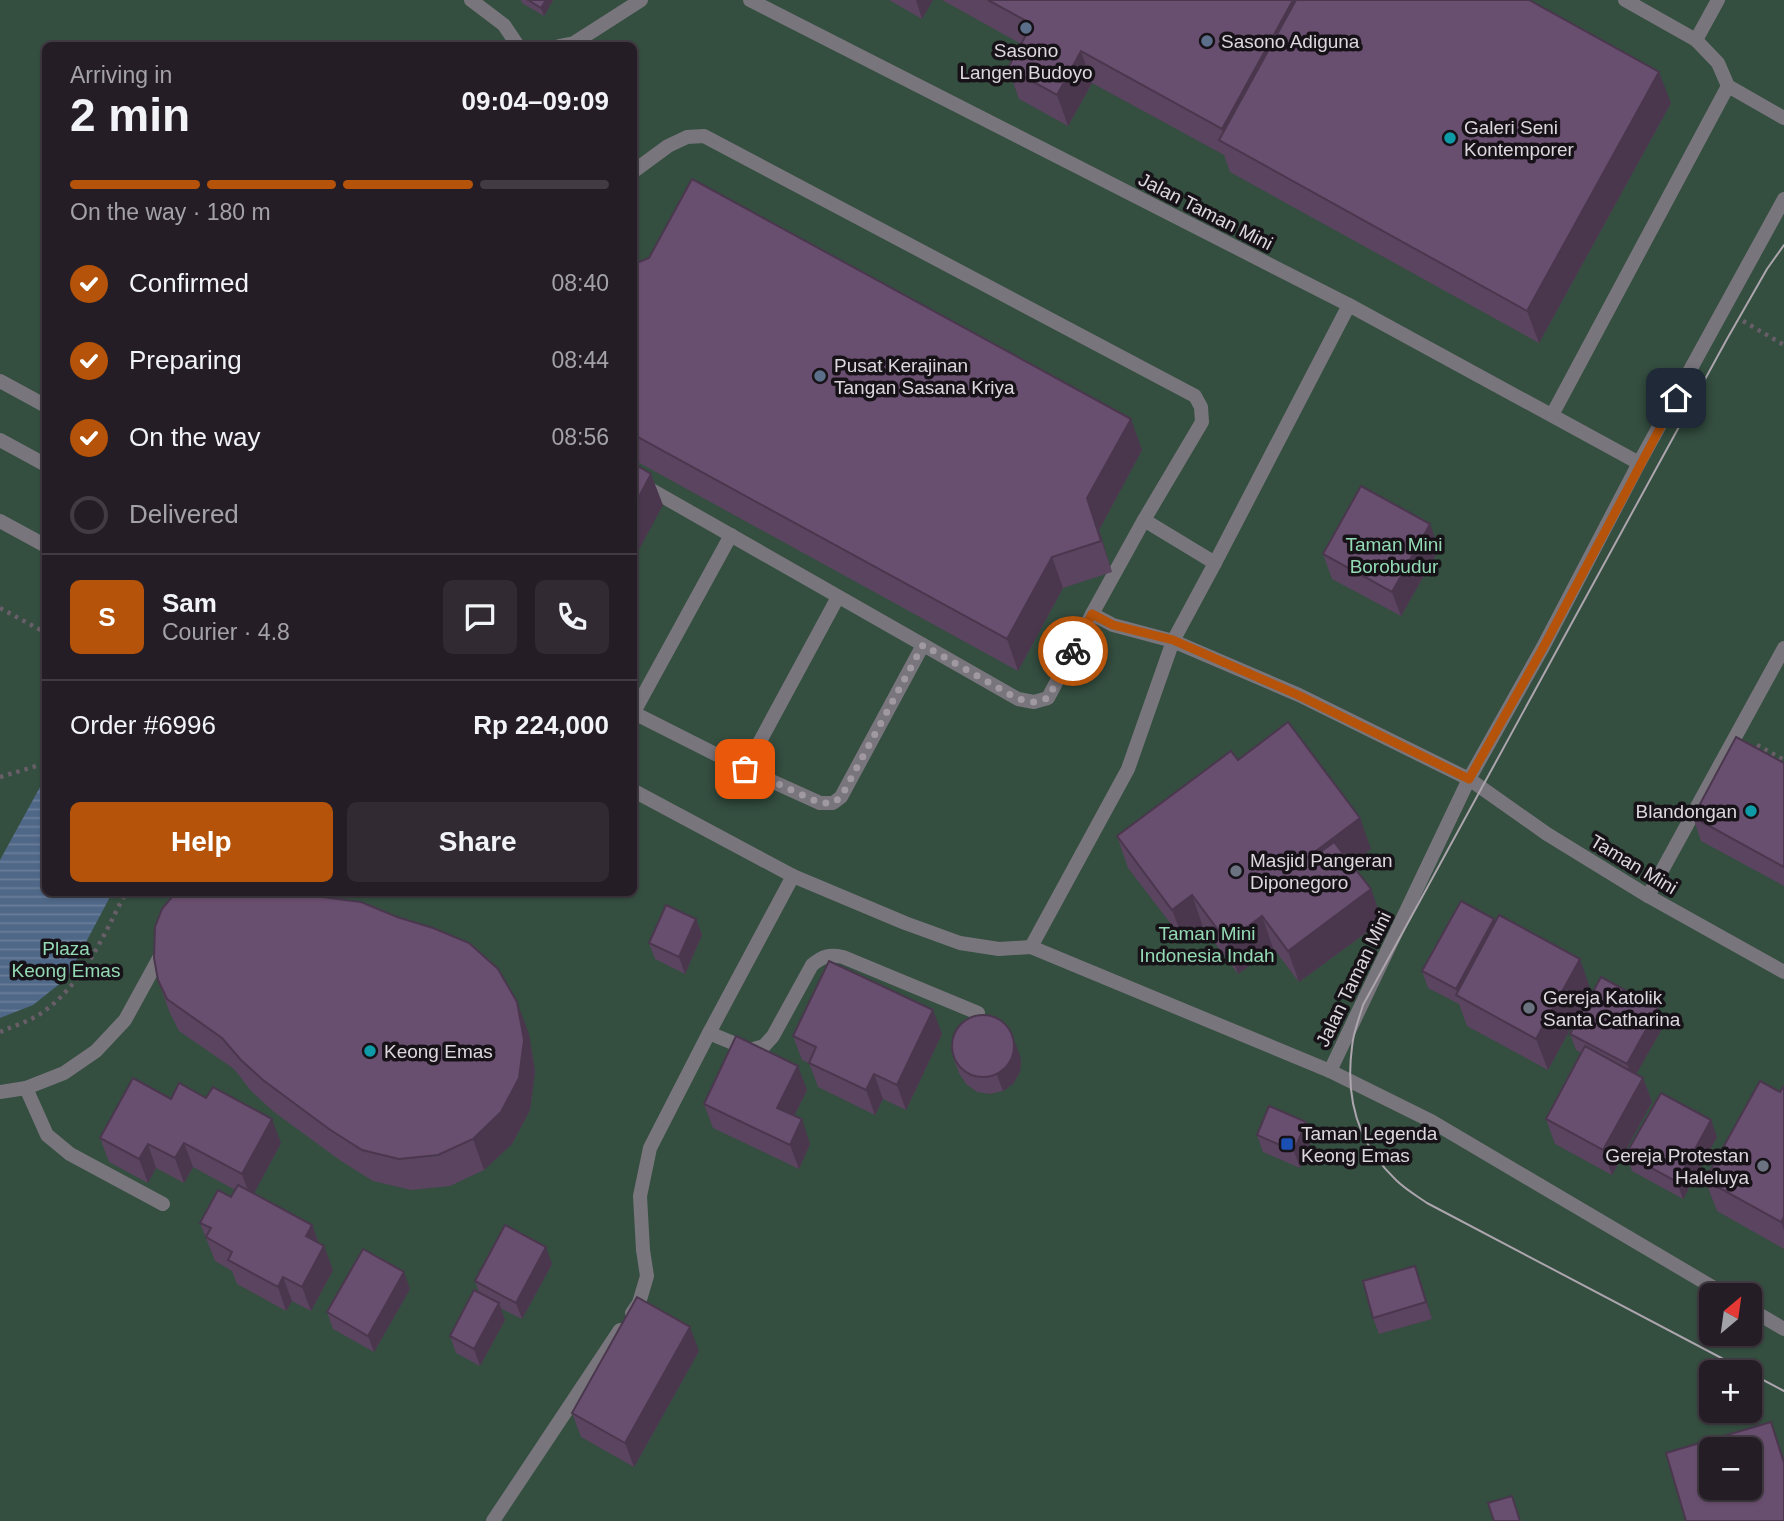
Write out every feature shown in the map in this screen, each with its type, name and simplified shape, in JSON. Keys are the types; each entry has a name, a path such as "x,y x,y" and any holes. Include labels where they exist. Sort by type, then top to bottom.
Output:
{"lane":[{"path":"471,0 504,25 515,42"},
{"path":"576,42 641,0"},
{"name":"Jalan Taman Mini","path":"750,0 1349,305 1639,463"},
{"path":"1625,0 1696,40 1718,63 1728,86 1784,118"},
{"path":"1696,40 1718,0"},
{"path":"1552,415 1728,86"},
{"path":"637,169 668,146 687,137 704,136 1195,396 1201,408 1202,422 1144,520 1048,698 1034,702 1018,699 637,482"},
{"name":"Jalan Taman Mini","path":"1706,1283 1431,1121 1330,1071 1469,779 1543,648 1639,463 1784,199"},
{"path":"1031,947 1128,769 1173,640 1349,305"},
{"path":"0,381 42,404"},
{"path":"0,440 42,463"},
{"path":"1144,520 1215,563"},
{"path":"0,521 42,544"},
{"path":"637,707 731,535"},
{"path":"745,769 838,597"},
{"name":"Taman Mini","path":"1092,614 1113,625 1173,640 1298,695 1469,779 1547,834 1648,896 1784,972"},
{"path":"637,714 745,769 820,803 833,803 841,797 923,645"},
{"path":"1648,896 1784,648"},
{"path":"637,793 793,876 905,923 960,943 999,948 1031,947 1330,1071"},
{"path":"493,1521 639,1303 647,1276 640,1196 650,1148 793,876"},
{"path":"0,1093 26,1088 64,1073 96,1052 125,1020 169,938"},
{"path":"709,1033 750,1049 764,1046 773,1036 812,965 831,954 978,1013"},
{"path":"26,1088 47,1135 70,1154 163,1203"},
{"path":"1762,1316 1784,1329"}],"path":[{"path":"1724,310 1784,345"},
{"path":"0,608 42,631"},
{"path":"1738,734 1784,760"},
{"path":"0,777 42,763"},
{"path":"0,1032 38,1016 66,993 85,969 124,896"}],"green space":[{"name":"Taman Mini Indonesia Indah","path":"0,0 1784,0 1784,1521 0,1521"}],"water":[{"path":"42,783 42,896 110,896 67,978 33,1005 0,1018 0,860"}],"building":[{"path":"528,0 546,0 541,8"},
{"name":"Sasono Adiguna","path":"988,0 1293,0 1222,129 1081,51 1057,95 1008,68 1032,24"},
{"name":"Galeri Seni Kontemporer","path":"1296,0 1529,0 1659,72 1527,311 1219,140"},
{"name":"Pusat Kerajinan Tangan Sasana Kriya","path":"692,179 1131,419 1087,498 1101,541 1052,557 1007,639 637,437 637,263 649,258"},
{"path":"637,466 651,474 637,500"},
{"path":"1361,486 1430,524 1392,592 1323,554"},
{"name":"Masjid Pangeran Diponegoro","path":"1288,722 1360,818 1308,857 1310,860 1334,842 1371,889 1288,951 1262,916 1227,942 1192,895 1172,910 1117,836 1231,751 1238,760"},
{"name":"Blandongan","path":"1736,737 1784,763 1784,867 1693,817"},
{"name":"Keong Emas","path":"173,896 314,896 361,902 469,943 498,969 517,1002 524,1040 519,1078 501,1112 473,1139 438,1155 399,1159 362,1150 263,1080 222,1038 167,999 158,980 154,958 155,927 162,909"},
{"path":"1461,901 1494,919 1456,989 1422,971"},
{"path":"666,905 696,919 679,957 649,943"},
{"path":"1499,915 1580,959 1536,1039 1456,995"},
{"path":"829,961 933,1010 897,1085 874,1074 866,1090 809,1063 816,1047 793,1036"},
{"path":"1601,977 1658,1008 1627,1064 1570,1034"},
{"path":"977,1015 989,1015 1005,1024 1012,1034 1012,1058 1005,1068 989,1077 977,1077 966,1072 957,1063 952,1052 952,1040 957,1029 966,1020"},
{"path":"736,1036 798,1066 777,1108 802,1119 790,1145 704,1104"},
{"path":"1585,1046 1643,1078 1603,1150 1546,1119"},
{"path":"133,1078 171,1099 179,1083 206,1098 213,1087 272,1119 242,1174 184,1143 175,1158 148,1144 139,1159 100,1138"},
{"path":"1760,1081 1780,1092 1784,1086 1784,1217 1781,1222 1705,1180"},
{"path":"1661,1093 1711,1120 1677,1182 1626,1154"},
{"path":"1269,1106 1306,1122 1294,1151 1257,1135"},
{"path":"238,1185 312,1225 306,1236 324,1246 302,1287 283,1277 278,1287 228,1260 232,1252 206,1237 211,1228 200,1223 218,1190 231,1197"},
{"path":"505,1225 546,1247 516,1303 475,1281"},
{"path":"363,1249 404,1272 368,1336 327,1312"},
{"path":"1415,1266 1426,1302 1373,1318 1363,1281"},
{"path":"474,1290 499,1303 474,1349 450,1336"},
{"path":"637,1297 690,1327 625,1443 572,1413"},
{"path":"1771,1422 1784,1463 1784,1521 1686,1521 1666,1453 1699,1443 1699,1500 1762,1500 1762,1437 1720,1437"},
{"path":"1512,1496 1520,1521 1494,1521 1488,1503"}],"tram line":[{"path":"1725,1360 1427,1203 1403,1186 1383,1166 1364,1136 1353,1102 1350,1066 1354,1036 1363,1005 1727,339 1784,245"},
{"path":"1762,1379 1784,1391"}],"way so far":[{"path":"745,769 820,803 833,803 841,797 923,645 1018,699 1034,702 1048,698 1073,651"}],"place":[{"name":"Sasono Langen Budoyo","path":"1026,28"},
{"name":"Sasono Adiguna","path":"1207,41"},
{"name":"Galeri Seni Kontemporer","path":"1450,138"},
{"name":"Pusat Kerajinan Tangan Sasana Kriya","path":"820,376"},
{"name":"Blandongan","path":"1751,811"},
{"name":"Masjid Pangeran Diponegoro","path":"1236,871"},
{"name":"Gereja Katolik Santa Catharina","path":"1529,1008"},
{"name":"Keong Emas","path":"370,1051"},
{"name":"Taman Legenda Keong Emas","path":"1287,1144"},
{"name":"Gereja Protestan Haleluya","path":"1763,1166"}],"route":[{"path":"1073,651 1092,614 1113,625 1173,640 1298,695 1469,779 1543,648 1639,463 1676,398"}],"park label":[{"name":"Taman Mini Borobudur","path":"1394,555"},
{"name":"Plaza Keong Emas","path":"66,959"}]}
